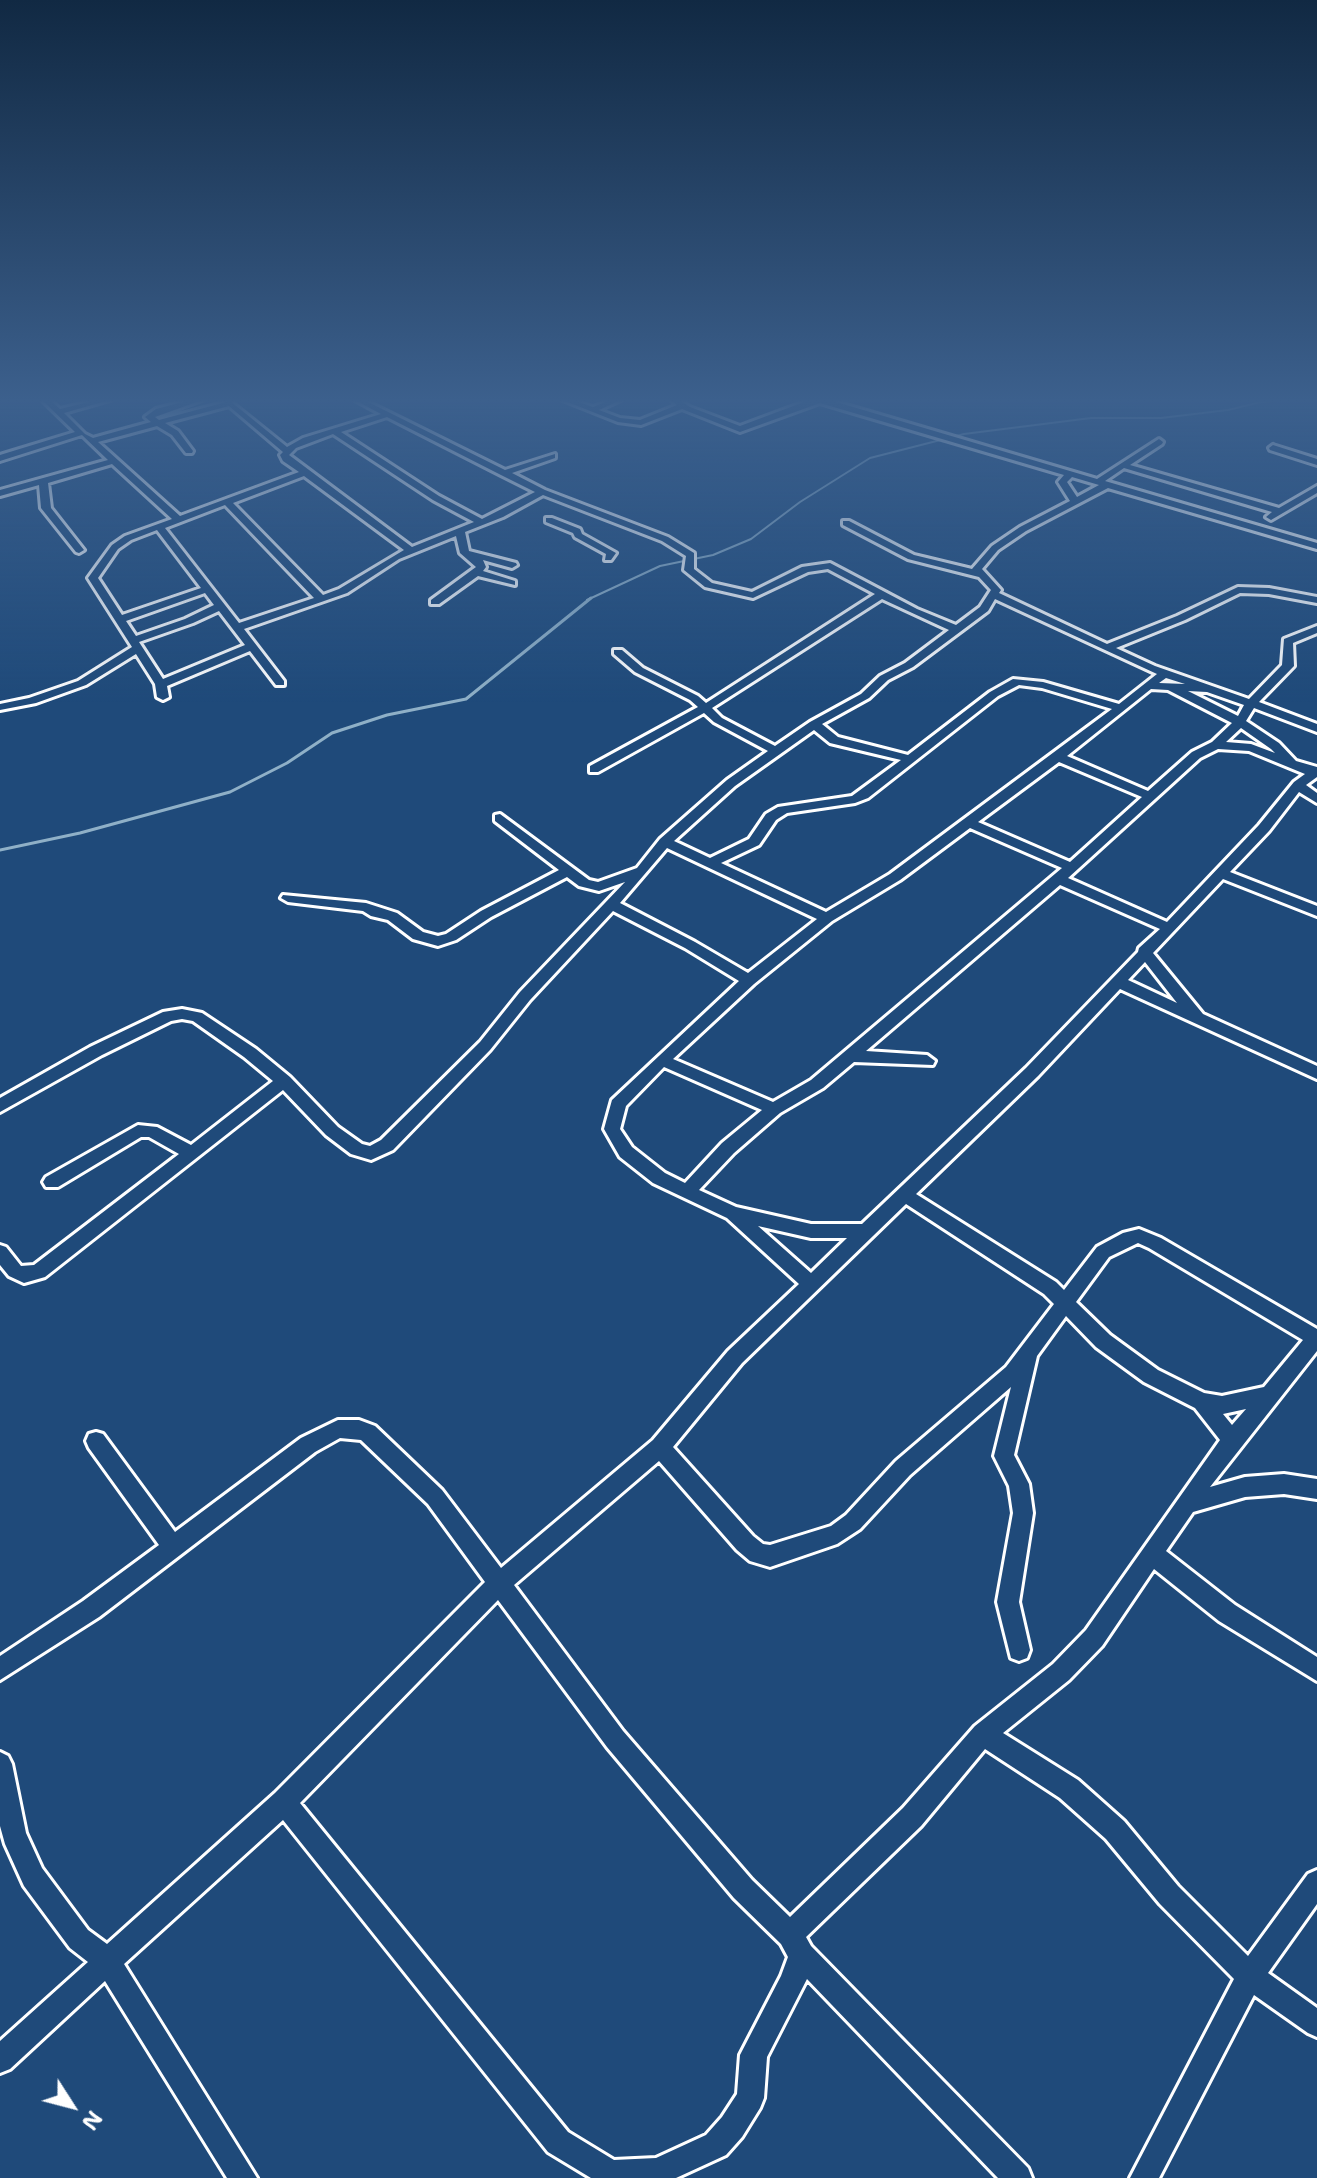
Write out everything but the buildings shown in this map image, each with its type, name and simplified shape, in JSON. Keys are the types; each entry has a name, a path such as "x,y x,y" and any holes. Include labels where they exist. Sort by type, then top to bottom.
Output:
{"street":[{"path":"45,501 46,508 79,550"},
{"path":"158,501 177,518"},
{"path":"163,697 161,684 93,578 115,547 128,538 226,501 321,599"},
{"path":"343,501 410,550"},
{"path":"441,501 482,523"},
{"path":"239,627 354,586 410,550 482,523 527,501"},
{"path":"565,501 665,539 691,555 689,570 709,585 753,595 806,569 830,566 881,595 957,629"},
{"path":"979,574 977,569 981,561 995,548 1023,529 1079,501"},
{"path":"1165,501 1317,546"},
{"path":"1243,501 1278,511"},
{"path":"1257,528 1296,501 1311,505"},
{"path":"520,505 532,509"},
{"path":"546,519 577,531 578,535 611,553 608,558"},
{"path":"0,1106 96,1051 168,1016 182,1014 197,1017 284,1081 332,1131 357,1149 371,1153 387,1145 485,1046 525,996 612,905 665,842 731,783 814,724 865,696 884,678 909,665 984,609 994,595 994,586 979,574 911,557 846,523"},
{"path":"158,525 280,683"},
{"path":"435,602 477,572 479,562 465,553 460,531"},
{"path":"465,553 512,565"},
{"path":"477,572 511,583"},
{"path":"121,619 207,589"},
{"path":"1108,647 1181,618 1238,590 1269,591 1317,600"},
{"path":"594,769 705,708 881,595"},
{"path":"994,595 1164,674 1317,728"},
{"path":"1301,598 1317,610"},
{"path":"0,707 32,701 71,688 136,644 222,605"},
{"path":"687,1192 728,1148 774,1109 817,1084 852,1056 1058,879 1196,755 1216,745 1240,722 1251,703 1288,666 1288,641 1317,629"},
{"path":"161,684 253,646"},
{"path":"618,652 639,670 694,698 718,720 776,751"},
{"path":"869,1231 811,1231 733,1213 659,1178 626,1152 612,1129 618,1104 749,980 827,918 895,877 1058,757 1164,674"},
{"path":"712,862 754,842 771,817 783,810 855,799 994,694 1017,681 1043,685 1121,708"},
{"path":"1151,686 1208,689"},
{"path":"1170,687 1240,722 1275,746 1292,764"},
{"path":"814,724 834,740 911,759"},
{"path":"1216,745 1251,748 1316,772"},
{"path":"1058,757 1149,796"},
{"path":"0,2059 284,1802 498,1584 660,1447 735,1357 1021,1083 1264,828 1298,785 1316,772"},
{"path":"1298,785 1317,799"},
{"path":"500,818 584,883 599,887 645,868"},
{"path":"966,822 1071,867"},
{"path":"665,842 827,918"},
{"path":"288,898 366,907 392,916 418,936 438,941 451,937 486,914 568,871"},
{"path":"1220,873 1317,911"},
{"path":"1058,879 1167,927"},
{"path":"612,905 749,980"},
{"path":"1144,951 1198,1019"},
{"path":"1116,981 1317,1073"},
{"path":"852,1056 927,1061"},
{"path":"662,1060 774,1109"},
{"path":"0,1252 15,1271 24,1275 39,1272 284,1081"},
{"path":"52,1182 138,1131 151,1131 190,1152"},
{"path":"905,1195 1050,1288 1103,1341 1151,1376 1202,1402 1222,1405 1268,1395"},
{"path":"733,1213 810,1283"},
{"path":"284,1802 558,2142 611,2174 657,2172 716,2145 732,2127 750,2098 754,2055 792,1983 796,1945 983,1734 1061,1672 1094,1638 1232,1440 1316,1337 1139,1236 1119,1241 1103,1252 1013,1373 903,1468 853,1522 837,1534 770,1556 758,1553 745,1543 660,1447"},
{"path":"1019,1650 1008,1602 1023,1513 1019,1484 1004,1456 1028,1356"},
{"path":"1202,1402 1232,1440"},
{"path":"0,1669 91,1609 308,1445 338,1429 359,1429 368,1433 435,1497 615,1739 743,1889 1018,2178"},
{"path":"96,1441 173,1547"},
{"path":"1188,1503 1245,1487 1284,1484 1317,1489"},
{"path":"1153,1554 1227,1613 1317,1670"},
{"path":"983,1734 1069,1789 1115,1830 1169,1895 1250,1976 1317,2024"},
{"path":"0,1764 14,1835 33,1877 79,1939 107,1960 243,2178"},
{"path":"1144,2178 1250,1976 1317,1883"}],"waterway":[{"path":"591,598 660,566 713,555 751,539 802,501"},
{"path":"0,850 80,833 230,792 287,763 332,733 387,715 466,699 591,598"}]}
